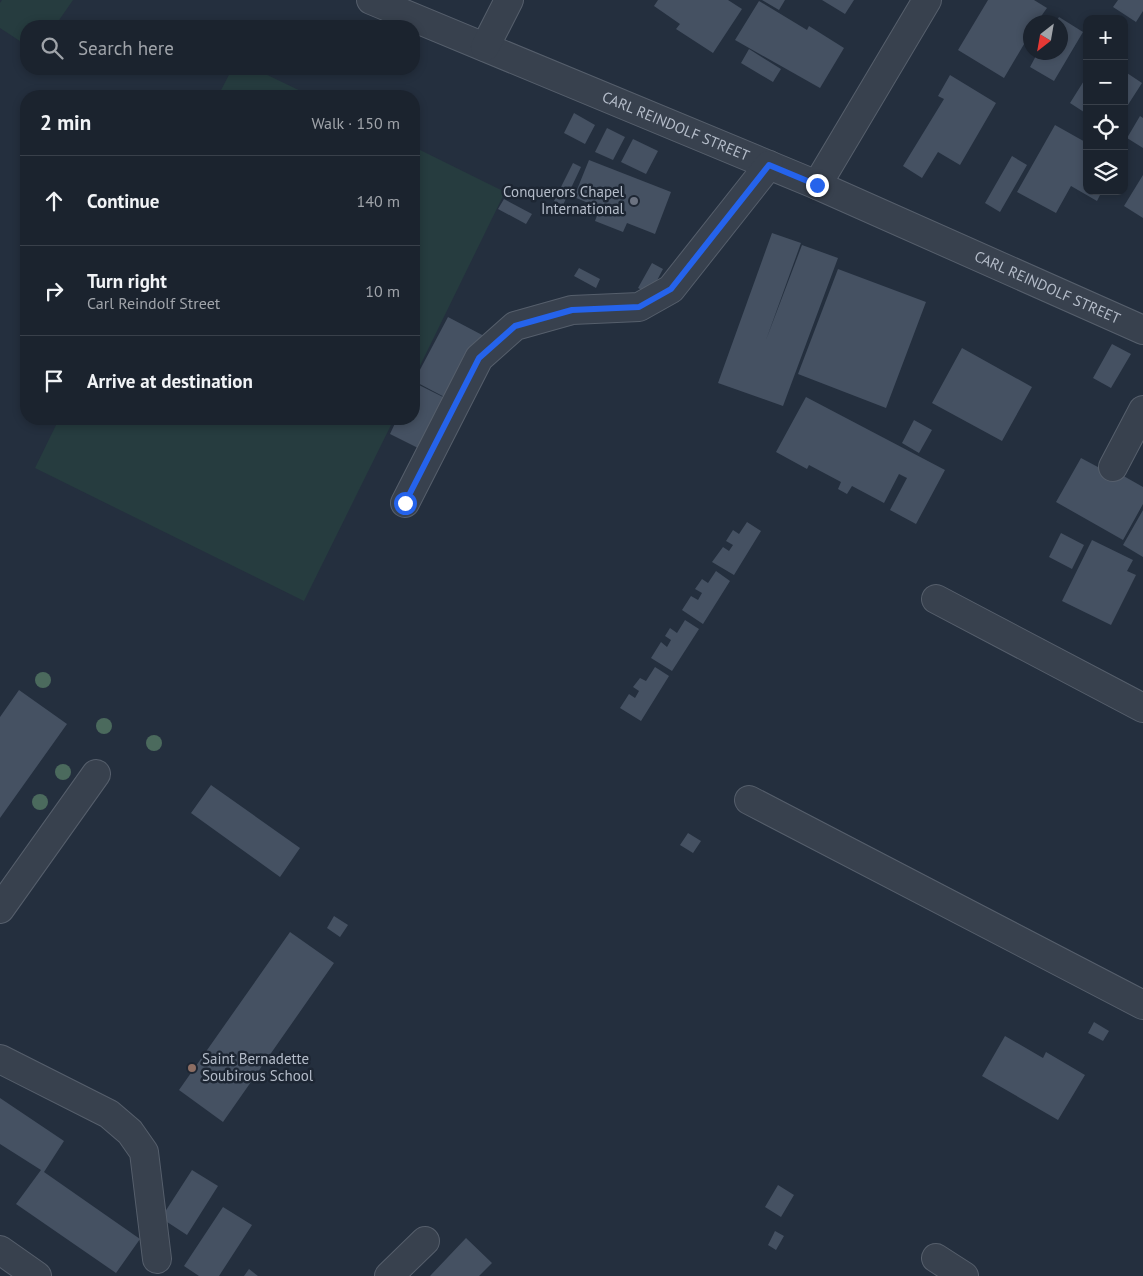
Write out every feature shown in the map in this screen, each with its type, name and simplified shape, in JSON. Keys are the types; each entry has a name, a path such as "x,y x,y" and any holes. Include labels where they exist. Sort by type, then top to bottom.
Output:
{"street":[{"name":"CARL REINDOLF STREET","path":"372,0 817,185 1143,330"},
{"path":"485,47 509,0"},
{"path":"817,185 927,0"},
{"path":"405,503 479,358 515,326 572,310 639,307 671,289 769,165"},
{"path":"1113,466 1143,410"},
{"path":"936,599 1143,708"},
{"path":"0,909 9,877 96,774"},
{"path":"748,800 1143,1005"},
{"path":"0,1059 109,1114 130,1132 144,1152 157,1259"},
{"path":"389,1276 425,1241"},
{"path":"0,1250 36,1276"},
{"path":"936,1258 964,1276"}],"green space":[{"path":"2,0 73,0 59,20 20,20 20,41 0,28 0,3"},
{"path":"229,75 267,75 299,90 221,90"},
{"path":"420,150 505,192 420,366"},
{"path":"56,425 391,425 304,601 35,468"}],"building":[{"path":"658,0 728,0 742,9 713,53 676,29 680,24 654,6"},
{"path":"762,0 785,0 779,10"},
{"path":"822,0 854,0 845,14"},
{"path":"988,0 1034,0 1047,8 1042,15 1023,15 1023,46 1004,78 958,50"},
{"path":"1118,0 1143,0 1143,11 1136,22 1113,7"},
{"path":"759,1 807,30 809,26 844,48 820,88 735,40"},
{"path":"1068,23 1083,32 1068,57"},
{"path":"749,49 781,69 773,82 741,63"},
{"path":"1034,60 1066,60 1054,81 1030,67"},
{"path":"1128,74 1142,83 1128,105"},
{"path":"950,75 996,103 960,165 938,152 922,178 903,166 944,99 938,96"},
{"path":"1083,82 1083,111 1070,103"},
{"path":"574,113 595,125 585,144 564,133"},
{"path":"1140,116 1143,118 1143,148 1128,139"},
{"path":"1055,125 1083,141 1083,193 1071,186 1056,213 1017,192"},
{"path":"607,128 625,137 613,160 595,152"},
{"path":"633,139 658,151 646,174 621,162"},
{"path":"1012,156 1027,165 1000,212 985,203"},
{"path":"589,160 671,192 655,234 627,223 623,232 595,221 600,208 574,197"},
{"path":"573,163 581,167 563,205 554,201"},
{"path":"1143,175 1143,218 1124,206"},
{"path":"1087,195 1100,195 1097,201"},
{"path":"504,199 532,214 526,224 498,209"},
{"path":"772,233 801,243 766,340 802,245 838,258 783,406 718,383"},
{"path":"652,263 663,269 650,294 638,288"},
{"path":"579,268 600,279 596,288 574,276"},
{"path":"838,269 926,302 886,408 798,374"},
{"path":"448,317 486,337 452,401 420,384 420,370"},
{"path":"1112,344 1131,354 1111,388 1093,378"},
{"path":"962,348 1032,387 1002,441 932,403"},
{"path":"420,386 451,401 426,452 390,434 394,425 420,425"},
{"path":"806,397 945,470 916,524 890,510 907,478 899,474 884,503 852,486 847,494 838,489 841,482 809,465 807,469 776,452"},
{"path":"914,420 932,430 919,453 902,443"},
{"path":"1081,458 1111,474 1113,470 1143,487 1143,504 1123,540 1056,502"},
{"path":"1143,510 1143,557 1123,545"},
{"path":"747,522 761,531 734,575 712,562 723,547 729,551 733,545 726,541 733,530 739,534"},
{"path":"1061,533 1084,545 1072,569 1049,557"},
{"path":"1092,540 1133,560 1127,571 1136,575 1111,625 1062,601"},
{"path":"716,571 730,581 703,624 682,610 691,596 698,600 702,593 695,589 702,579 708,583"},
{"path":"685,620 699,629 672,671 651,658 661,642 667,647 671,640 665,636 670,628 677,633"},
{"path":"655,667 669,676 641,721 620,708 629,694 635,698 639,691 633,687 640,678 646,681"},
{"path":"19,690 67,724 0,818 0,717"},
{"path":"211,785 300,848 280,877 191,813"},
{"path":"688,833 701,841 693,853 680,845"},
{"path":"334,916 348,925 340,937 327,928"},
{"path":"290,932 334,963 223,1122 179,1090"},
{"path":"1094,1022 1109,1031 1103,1041 1088,1033"},
{"path":"1005,1036 1043,1058 1046,1052 1085,1075 1058,1120 982,1076"},
{"path":"0,1098 64,1141 44,1172 140,1239 116,1273 16,1204 41,1170 0,1144"},
{"path":"192,1170 218,1186 187,1235 161,1218"},
{"path":"778,1185 794,1195 781,1217 765,1207"},
{"path":"223,1207 252,1225 219,1276 199,1276 184,1266"},
{"path":"775,1231 784,1236 776,1250 768,1245"},
{"path":"466,1238 492,1263 479,1276 430,1276"},
{"path":"249,1269 258,1276 244,1276"}],"place":[{"name":"Conquerors Chapel International","path":"634,201"},
{"name":"Saint Bernadette Soubirous School","path":"192,1068"}],"route":[{"path":"405,503 479,358 515,326 572,310 639,307 671,289 769,165 817,185"}]}
